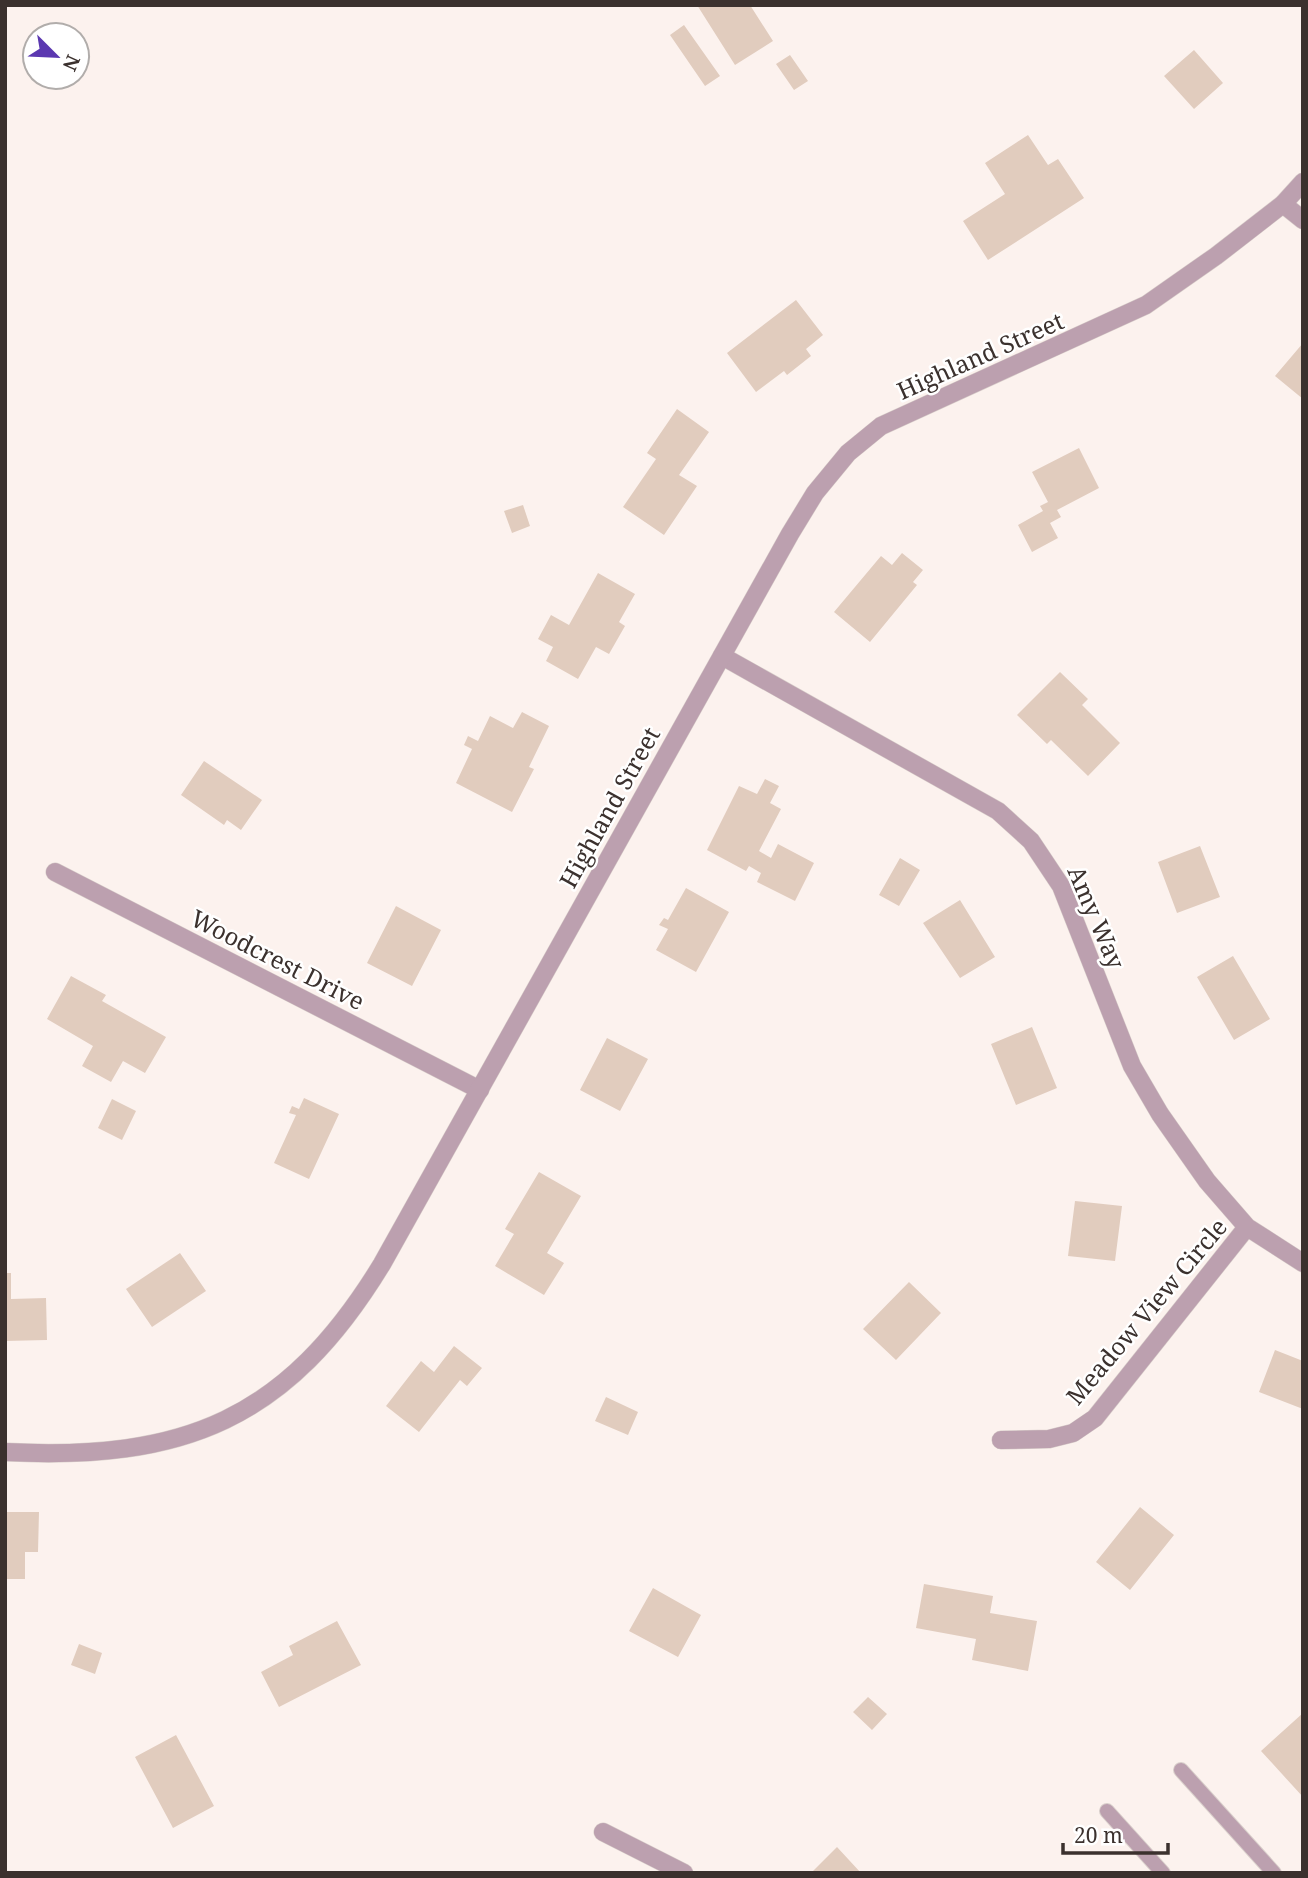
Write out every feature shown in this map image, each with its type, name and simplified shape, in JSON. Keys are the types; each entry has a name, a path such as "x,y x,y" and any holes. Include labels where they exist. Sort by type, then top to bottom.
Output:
{"street":[{"name":"Highland Street","path":"5,1452 85,1453 173,1441 216,1425 257,1405 295,1375 321,1349 359,1303 815,493 848,453 881,426 1146,305 1283,204 1303,182"},
{"path":"1283,204 1303,220"},
{"name":"Amy Way","path":"722,656 998,811 1031,841 1061,886 1132,1066 1160,1114 1207,1181 1247,1227 1303,1264"},
{"name":"Woodcrest Drive","path":"55,872 480,1090"},
{"name":"Meadow View Circle","path":"1001,1440 1049,1439 1073,1433 1095,1418 1247,1227"},
{"path":"603,1832 684,1873"}],"lane":[{"path":"1181,1770 1274,1873"},
{"path":"1107,1811 1163,1873"}],"building":[{"path":"697,5 750,5 773,41 735,65"},
{"path":"684,25 720,76 705,86 670,35"},
{"path":"1194,50 1223,83 1194,109 1164,76"},
{"path":"790,55 808,81 794,90 776,64"},
{"path":"1028,135 1048,165 1058,159 1084,198 988,260 963,221 1005,194 985,163"},
{"path":"796,300 823,335 806,349 811,356 787,375 784,371 756,392 727,353"},
{"path":"1303,343 1303,399 1275,376"},
{"path":"677,409 709,432 679,475 697,486 664,535 623,507 656,459 647,453"},
{"path":"1079,448 1099,488 1057,510 1061,517 1050,523 1058,538 1032,552 1018,525 1043,511 1040,506 1048,502 1032,472"},
{"path":"523,505 530,526 512,533 504,511"},
{"path":"902,553 923,570 913,582 917,585 870,642 834,612 881,556 892,565"},
{"path":"598,573 635,594 619,622 625,626 609,654 596,647 578,679 546,661 553,647 538,639 551,615 569,625"},
{"path":"1060,672 1088,699 1082,705 1120,743 1088,776 1051,740 1047,744 1017,715"},
{"path":"522,712 549,726 529,767 534,769 512,812 456,783 472,749 464,745 468,736 478,741 490,716 513,728"},
{"path":"204,761 262,800 241,830 227,820 224,825 181,795"},
{"path":"765,779 779,786 770,803 781,809 759,851 771,858 778,844 814,863 795,901 757,882 761,873 749,866 746,871 707,850 739,786 757,794"},
{"path":"1200,846 1220,897 1177,913 1158,862"},
{"path":"900,858 920,870 899,906 879,895"},
{"path":"686,888 729,912 696,972 656,950 668,929 659,925 664,918 668,920"},
{"path":"960,900 995,957 960,978 923,923"},
{"path":"396,906 441,930 412,986 367,963"},
{"path":"1233,956 1270,1019 1234,1040 1197,977"},
{"path":"71,976 106,995 102,1001 166,1037 145,1073 123,1061 111,1082 82,1066 93,1046 47,1019"},
{"path":"1032,1027 1057,1088 1016,1105 991,1044"},
{"path":"607,1038 648,1059 620,1111 580,1090"},
{"path":"304,1098 339,1114 309,1179 274,1163 296,1115 289,1113 292,1106 299,1109"},
{"path":"112,1099 136,1111 122,1140 98,1128"},
{"path":"539,1172 581,1196 547,1253 564,1263 544,1295 495,1266 514,1234 505,1229"},
{"path":"1075,1201 1122,1206 1115,1261 1068,1256"},
{"path":"180,1253 206,1291 152,1327 126,1289"},
{"path":"5,1273 11,1273 11,1299 46,1298 47,1340 5,1341"},
{"path":"909,1282 941,1313 896,1360 863,1329"},
{"path":"454,1346 482,1368 467,1386 460,1380 419,1432 386,1406 421,1361 434,1372"},
{"path":"1275,1350 1303,1361 1303,1409 1259,1392"},
{"path":"606,1397 638,1412 628,1435 595,1421"},
{"path":"1140,1507 1174,1535 1130,1590 1096,1562"},
{"path":"5,1512 39,1512 38,1552 25,1552 25,1579 5,1579"},
{"path":"924,1584 993,1596 990,1613 1037,1621 1028,1671 972,1660 976,1639 916,1628"},
{"path":"653,1588 701,1615 678,1657 629,1631"},
{"path":"337,1621 361,1665 279,1707 261,1672 293,1655 289,1646"},
{"path":"79,1644 102,1653 95,1674 71,1665"},
{"path":"868,1697 887,1714 872,1730 853,1712"},
{"path":"1303,1713 1303,1797 1261,1751"},
{"path":"176,1735 214,1806 173,1828 135,1757"},
{"path":"837,1847 861,1873 811,1873"}]}
